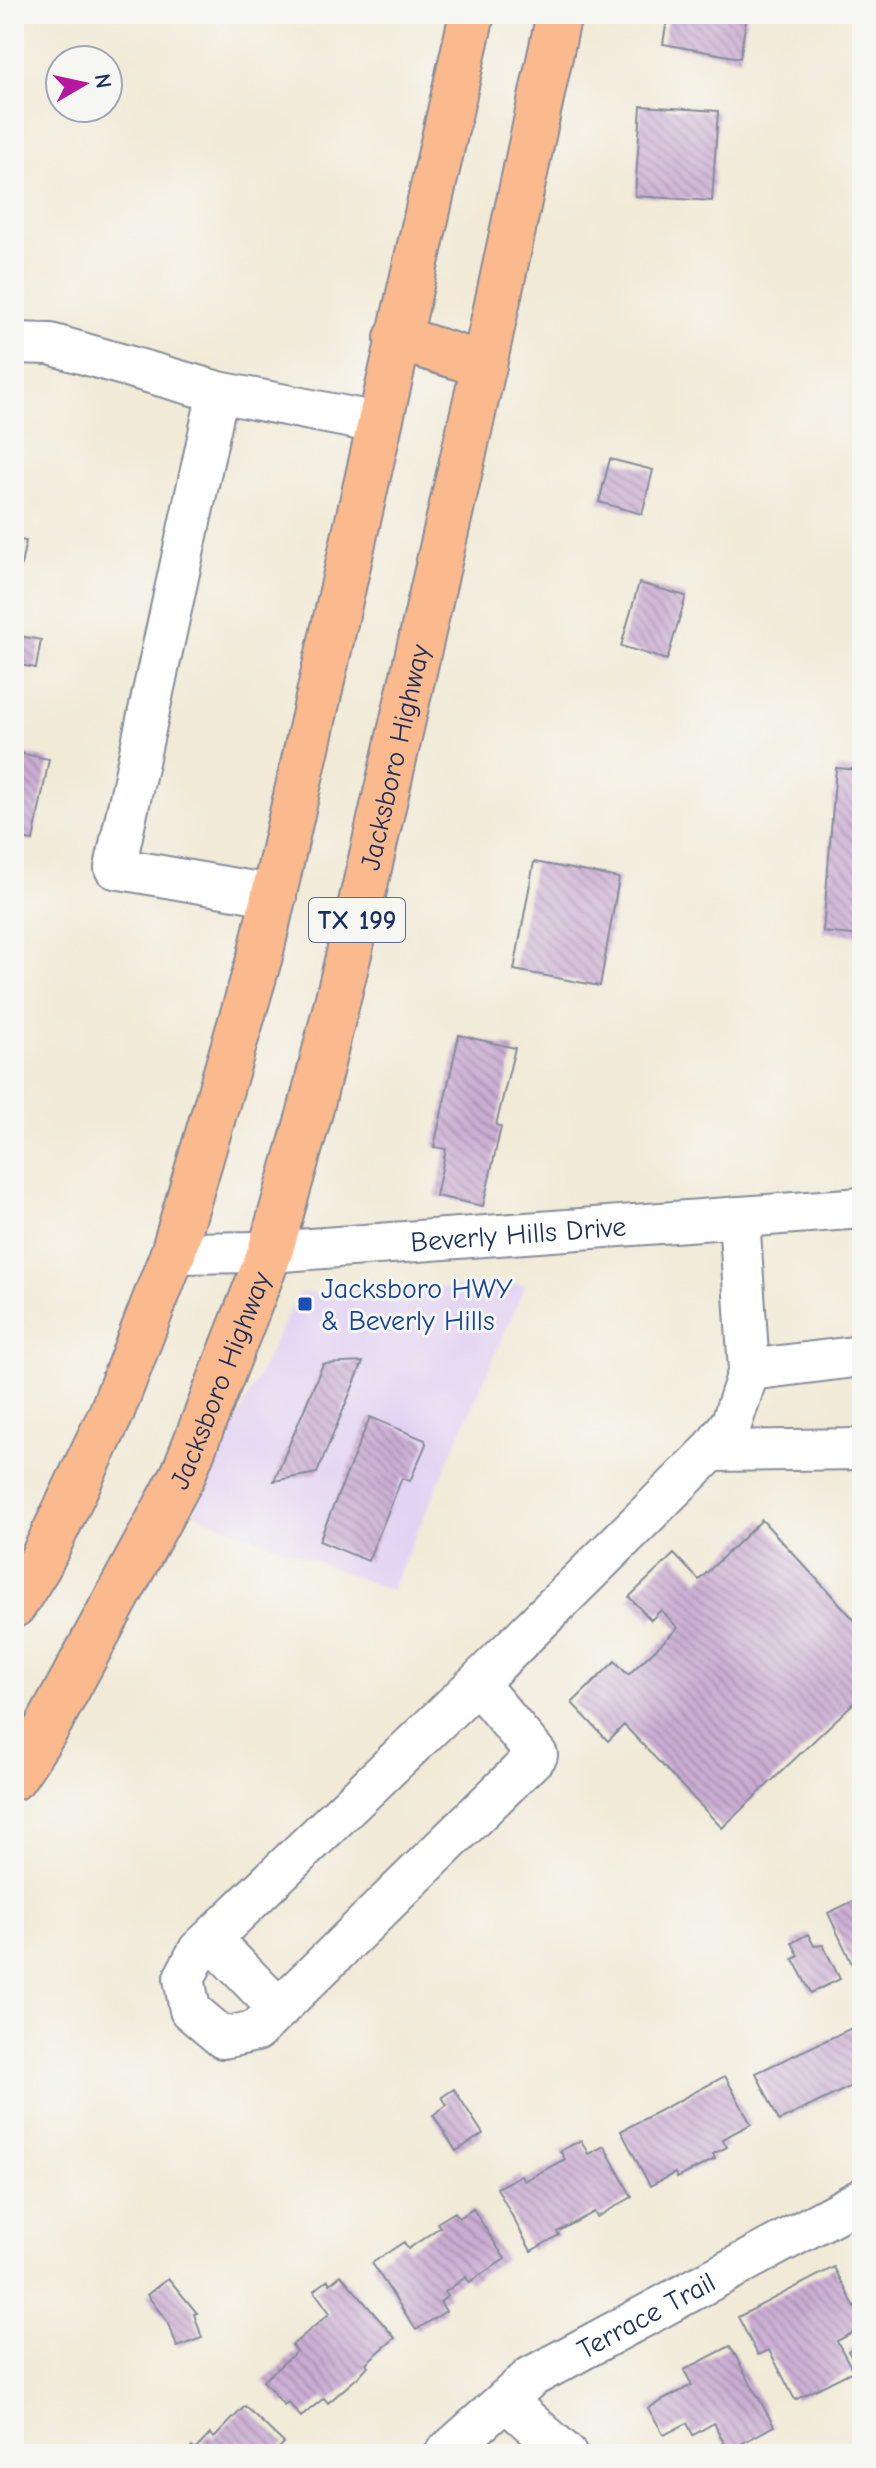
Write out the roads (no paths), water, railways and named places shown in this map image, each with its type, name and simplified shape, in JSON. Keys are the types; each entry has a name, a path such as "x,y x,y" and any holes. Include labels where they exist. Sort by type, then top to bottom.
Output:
{"main road":[{"name":"TX 199","path":"14,1605 39,1565 111,1414 173,1253 276,896 378,423 472,14"},
{"name":"Jacksboro Highway","path":"14,1777 46,1729 183,1475 270,1252 310,1112 356,925 484,365 559,14"},
{"path":"397,338 484,365"}],"street":[{"path":"14,343 50,344 218,392 378,423"},
{"path":"218,392 115,868 276,896"},
{"name":"Beverly Hills Drive","path":"173,1253 270,1252 862,1208"},
{"path":"477,1683 537,1755 256,2031 223,2038 190,2010 184,1978 199,1950 477,1683 711,1451 732,1422 749,1370 739,1217"},
{"path":"749,1370 862,1356"},
{"path":"711,1451 862,1449"},
{"path":"211,1939 279,2009"},
{"name":"Terrace Trail","path":"445,2454 531,2377 862,2199"},
{"path":"505,2400 566,2454"}],"place":[{"name":"Jacksboro HWY & Beverly Hills","path":"305,1304"}]}
